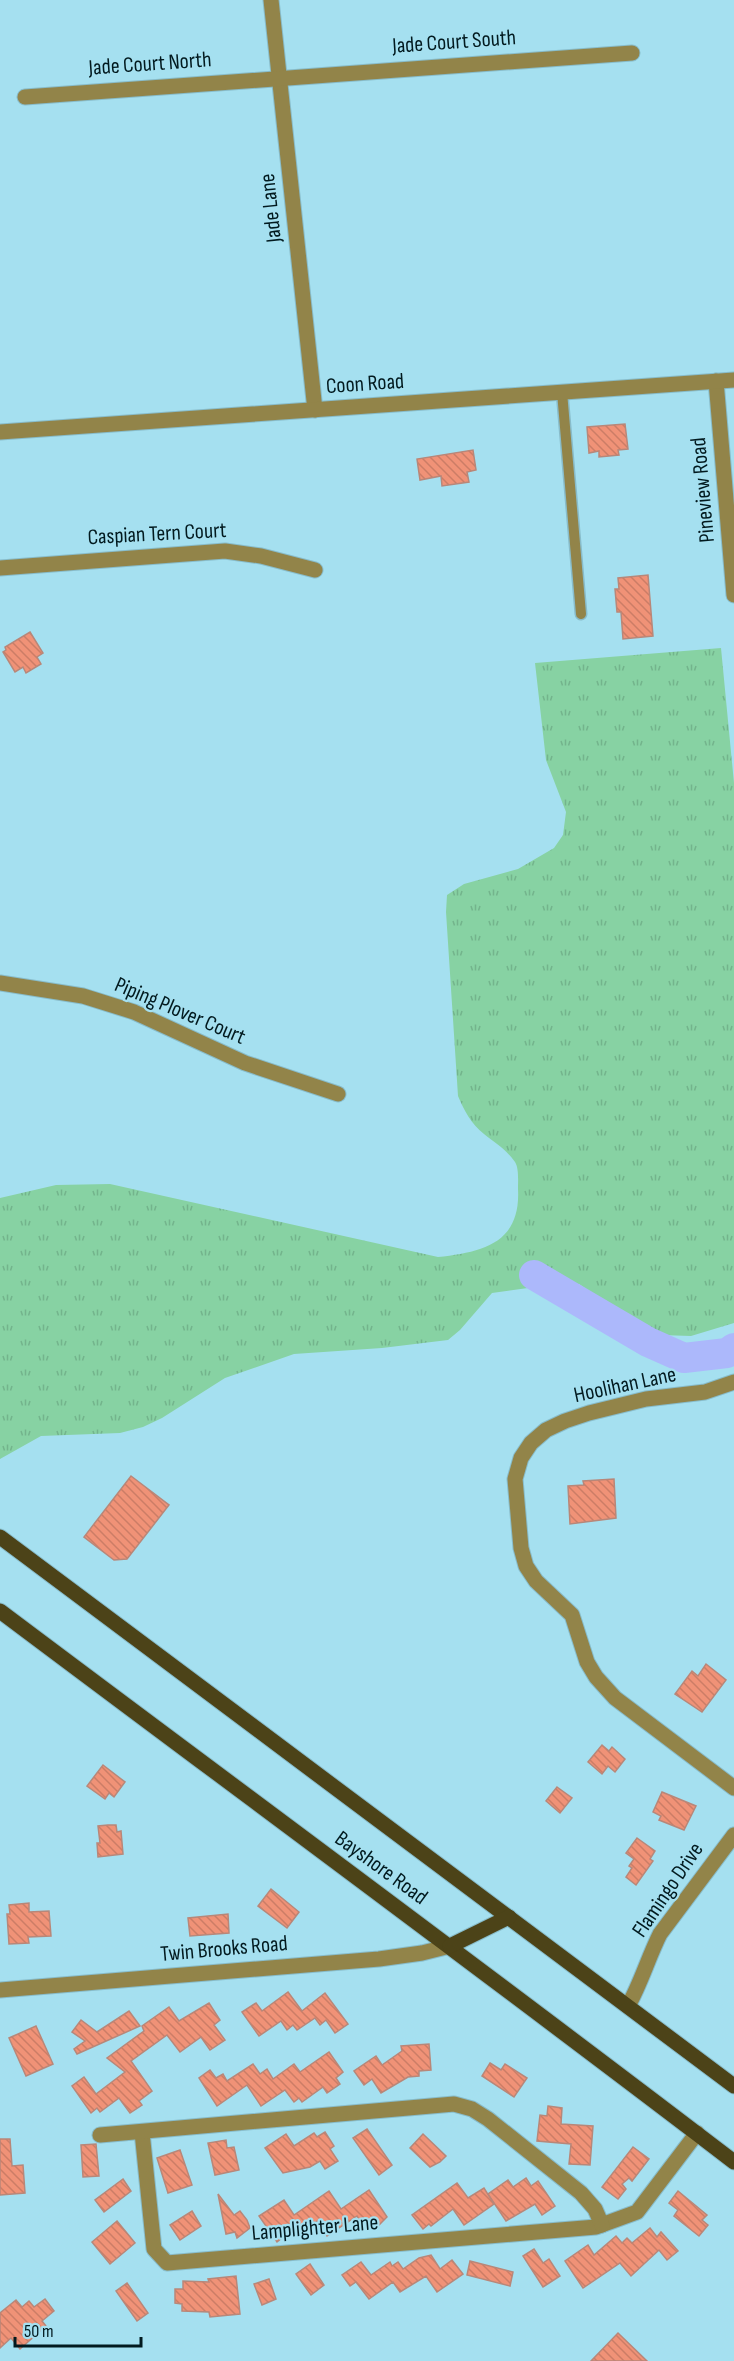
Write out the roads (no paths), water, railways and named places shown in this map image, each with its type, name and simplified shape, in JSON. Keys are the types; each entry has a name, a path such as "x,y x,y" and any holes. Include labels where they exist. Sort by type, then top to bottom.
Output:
{"main road":[{"name":"Bayshore Road","path":"0,1537 734,2086"},
{"name":"Bayshore Road","path":"2,1617 450,1946 734,2162"},
{"path":"450,1946 509,1917"}],"street":[{"name":"Jade Lane","path":"271,0 315,410"},
{"name":"Jade Court South","path":"279,77 632,52"},
{"name":"Jade Court North","path":"25,97 279,77"},
{"name":"Coon Road","path":"0,432 734,380"},
{"name":"Pineview Road","path":"716,381 730,524 734,595"},
{"name":"Caspian Tern Court","path":"0,568 218,551 261,556 315,570"},
{"name":"Piping Plover Court","path":"0,983 83,996 134,1012 245,1063 338,1094"},
{"name":"Hoolihan Lane","path":"734,1382 705,1392 646,1399 589,1413 546,1430 531,1443 521,1458 515,1479 520,1548 526,1566 536,1581 572,1615 587,1662 596,1677 615,1698 734,1788"},
{"name":"Flamingo Drive","path":"628,2006 642,1981 660,1934 734,1834"},
{"name":"Twin Brooks Road","path":"0,1990 380,1959 450,1946"},
{"path":"100,2135 454,2104 472,2109 488,2119 581,2193 596,2208 602,2224"},
{"name":"Lamplighter Lane","path":"142,2132 154,2249 167,2263 596,2227 637,2212 697,2133"}],"lane":[{"path":"562,392 580,614"}],"waterway":[{"path":"534,1275 648,1342 684,1358 727,1353 734,1348"}]}
